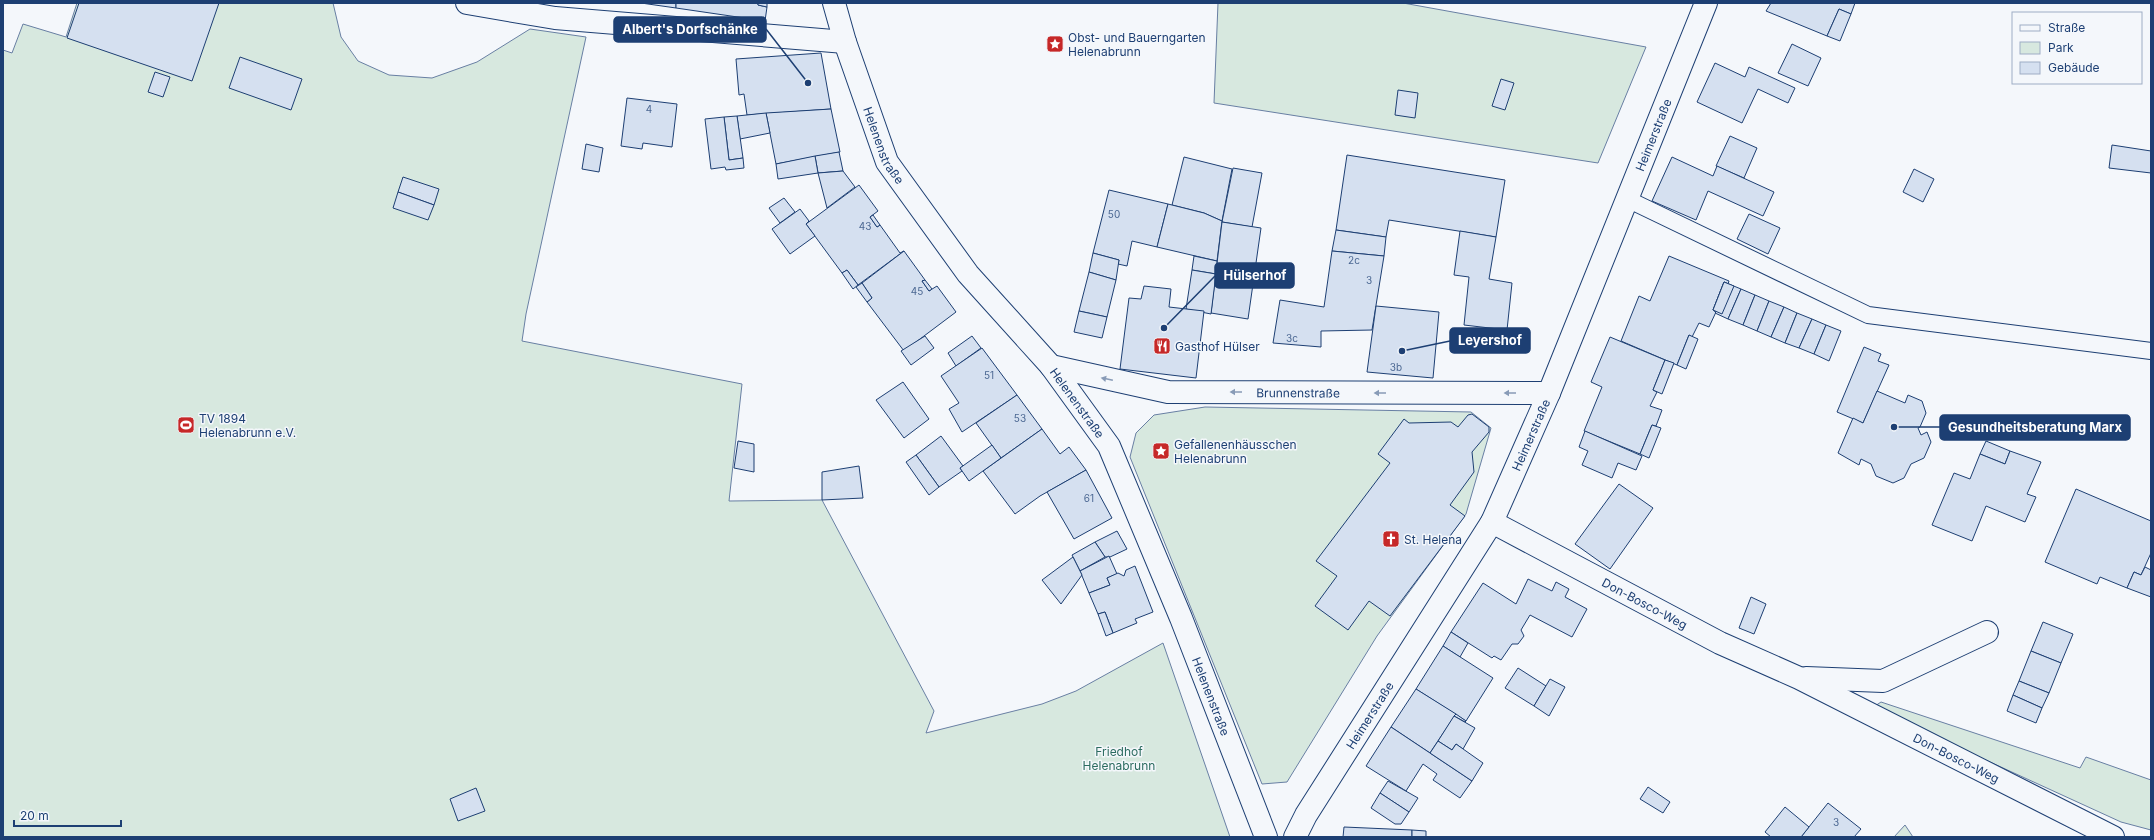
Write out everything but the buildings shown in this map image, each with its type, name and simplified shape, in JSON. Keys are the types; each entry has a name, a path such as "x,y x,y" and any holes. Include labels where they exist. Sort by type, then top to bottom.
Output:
{"street":[{"path":"467,3 555,18 845,42"},
{"name":"Helenenstraße","path":"834,3 845,42 887,162 968,274 1051,366 1109,446 1182,618 1266,837"},
{"name":"Heimerstraße","path":"1295,837 1306,815 1492,522 1549,393 1706,3"},
{"name":"Brunnenstraße","path":"1051,366 1168,392 1549,393"},
{"name":"Don-Bosco-Weg","path":"1492,522 1720,643 1799,678 2113,837"},
{"name":"Don-Bosco-Weg","path":"1799,678 1883,681 1987,632"}],"lane":[{"path":"1627,199 1868,314 2151,351"}],"green space":[{"name":"Friedhof Helenabrunn","path":"77,3 333,3 341,37 358,61 389,75 432,78 477,62 530,29 586,37 526,314 522,341 742,384 729,501 822,500 934,711 926,733 1042,704 1076,691 1163,643 1230,837 3,837 3,50 12,53 23,24 66,37"},
{"path":"1218,3 1403,3 1646,47 1598,163 1214,103"},
{"path":"1205,407 1471,412 1491,428 1466,514 1377,636 1287,782 1262,784 1130,457 1136,433 1154,415"},
{"path":"1881,702 2080,768 2086,757 2151,780 2151,830 2121,822 1872,708"},
{"path":"1905,825 1913,837 1894,837"}],"place":[{"name":"Obst- und Bauerngarten Helenabrunn","path":"1055,44"},
{"name":"Albert's Dorfschänke","path":"808,83"},
{"name":"Hülserhof","path":"1164,328"},
{"name":"Gasthof Hülser","path":"1162,346"},
{"name":"Leyershof","path":"1402,351"},
{"name":"TV 1894 Helenabrunn e.V.","path":"186,425"},
{"name":"Gesundheitsberatung Marx","path":"1894,427"},
{"name":"Gefallenenhäusschen Helenabrunn","path":"1161,451"},
{"name":"St. Helena","path":"1391,539"}]}
